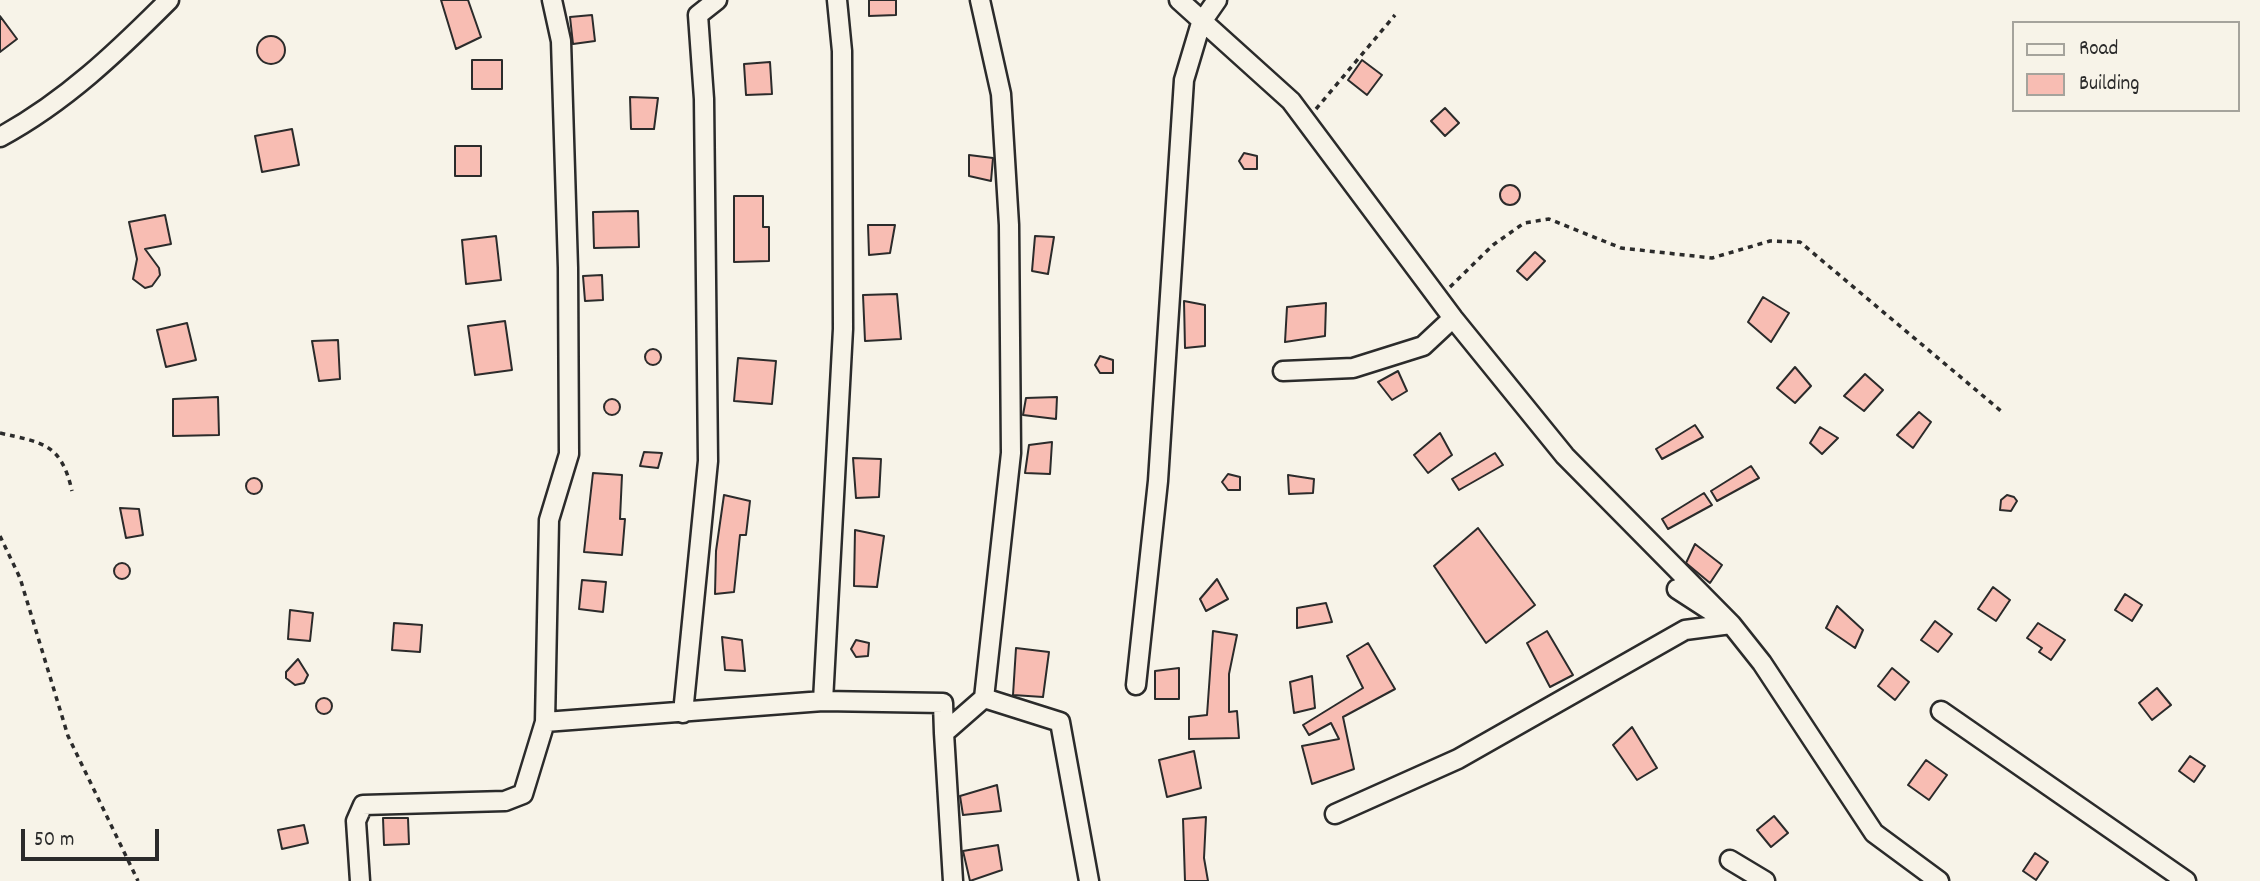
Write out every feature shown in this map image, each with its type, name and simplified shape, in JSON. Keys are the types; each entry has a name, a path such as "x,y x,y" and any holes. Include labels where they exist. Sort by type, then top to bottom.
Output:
{"street":[{"path":"0,137 42,114 124,45 169,0"},
{"path":"360,881 356,821 363,805 375,802 505,802 523,794 545,722 549,520 569,454 568,268 561,41 552,0"},
{"path":"683,713 708,461 704,99 698,15 718,0"},
{"path":"823,701 844,329 842,51 837,0"},
{"path":"944,733 984,698 1011,453 1009,225 1001,94 980,0"},
{"path":"1178,0 1291,102 1453,318 1565,456 1731,624 1768,672 1874,834 1939,881"},
{"path":"1136,685 1158,481 1184,80 1201,23 1217,0"},
{"path":"1283,371 1353,368 1423,346 1453,318"},
{"path":"1676,589 1731,624"},
{"path":"1335,814 1458,759 1685,630 1731,624"},
{"path":"984,698 1060,722 1089,881"},
{"path":"545,722 823,701 943,703 953,881"},
{"path":"1941,711 2186,881"},
{"path":"1730,860 1766,881"}],"path":[{"path":"1306,121 1395,15"},
{"path":"1439,299 1493,246 1524,223 1560,221 1574,231 1621,248 1713,258 1770,241 1800,242 2001,411"},
{"path":"0,433 33,439 51,448 68,471 72,491"},
{"path":"0,536 20,578 68,736 138,881"}],"building":[{"path":"441,0 468,0 481,37 456,49"},
{"path":"869,0 896,0 896,15 869,16"},
{"path":"592,15 595,41 573,44 570,17"},
{"path":"0,16 17,39 0,52"},
{"path":"271,36 281,40 285,50 281,60 271,64 261,60 257,50 261,40"},
{"path":"472,60 502,60 502,89 472,89"},
{"path":"1362,60 1382,75 1367,95 1348,80"},
{"path":"770,62 772,94 746,95 744,64"},
{"path":"630,97 658,98 654,129 631,129"},
{"path":"1445,108 1459,123 1445,136 1431,121"},
{"path":"292,129 299,165 262,172 255,136"},
{"path":"455,146 481,146 481,176 455,176"},
{"path":"1244,153 1257,156 1257,169 1244,169 1239,161"},
{"path":"969,155 993,158 991,181 969,176"},
{"path":"1510,185 1517,188 1520,195 1517,202 1510,205 1503,202 1500,195 1503,188"},
{"path":"734,196 763,196 763,227 769,227 769,261 734,262"},
{"path":"638,211 639,247 594,248 593,212"},
{"path":"165,215 171,244 145,249 159,268 160,275 152,286 145,288 133,279 137,259 129,222"},
{"path":"868,225 895,225 890,253 869,255"},
{"path":"496,236 501,280 466,284 462,240"},
{"path":"1035,236 1054,237 1048,274 1032,271"},
{"path":"1535,252 1545,261 1527,280 1517,271"},
{"path":"602,275 603,300 585,301 583,276"},
{"path":"897,294 901,339 865,341 863,295"},
{"path":"1763,297 1789,313 1771,342 1748,322"},
{"path":"1184,301 1205,305 1205,346 1185,348"},
{"path":"1326,303 1325,336 1285,342 1287,307"},
{"path":"505,321 512,370 475,375 468,326"},
{"path":"187,323 196,360 166,367 157,330"},
{"path":"338,340 340,379 319,381 312,341"},
{"path":"653,349 661,357 653,365 645,357"},
{"path":"1100,356 1113,360 1113,373 1100,373 1095,365"},
{"path":"738,358 776,361 772,404 734,401"},
{"path":"1795,367 1811,386 1795,403 1777,388"},
{"path":"1398,371 1407,391 1392,400 1378,382"},
{"path":"1865,374 1883,390 1864,411 1844,396"},
{"path":"218,397 219,435 173,436 173,399"},
{"path":"1057,397 1056,419 1023,415 1026,398"},
{"path":"612,399 620,407 612,415 604,407"},
{"path":"1919,412 1931,422 1913,448 1897,435"},
{"path":"1695,425 1703,437 1662,459 1656,449"},
{"path":"1820,427 1838,438 1822,454 1810,443"},
{"path":"1440,433 1452,455 1428,473 1414,455"},
{"path":"1052,442 1050,474 1025,473 1029,445"},
{"path":"644,452 662,453 658,468 640,466"},
{"path":"1495,453 1503,465 1459,490 1452,479"},
{"path":"853,458 881,459 879,497 856,498"},
{"path":"1751,466 1759,478 1717,501 1711,491"},
{"path":"593,473 622,475 620,519 625,519 622,555 584,552"},
{"path":"1228,474 1240,477 1240,490 1228,490 1222,482"},
{"path":"1288,475 1314,479 1313,493 1289,494"},
{"path":"254,478 262,486 254,494 246,486"},
{"path":"1704,493 1712,505 1668,529 1662,519"},
{"path":"724,495 750,501 746,535 740,535 734,592 715,594 716,551"},
{"path":"2007,495 2017,501 2011,511 2000,510 2001,500"},
{"path":"120,508 139,509 143,535 126,538"},
{"path":"1478,528 1535,605 1486,643 1434,566"},
{"path":"855,530 884,536 877,587 854,586"},
{"path":"1695,544 1722,565 1710,583 1686,563"},
{"path":"122,563 128,565 128,577 122,579 116,577 114,571 116,565"},
{"path":"1217,579 1228,599 1206,611 1200,599"},
{"path":"582,580 606,582 603,612 579,609"},
{"path":"1993,587 2010,600 1996,621 1978,609"},
{"path":"2125,594 2142,605 2132,621 2115,610"},
{"path":"1326,603 1332,622 1297,628 1297,608"},
{"path":"1837,606 1863,630 1855,648 1826,628"},
{"path":"290,610 313,613 310,641 288,639"},
{"path":"1935,621 1952,634 1938,652 1921,640"},
{"path":"394,623 422,625 420,652 392,650"},
{"path":"2038,623 2065,640 2051,660 2039,652 2042,648 2027,638"},
{"path":"1213,631 1237,635 1229,674 1229,712 1237,711 1239,738 1189,739 1189,717 1207,715"},
{"path":"1547,631 1573,675 1550,687 1527,643"},
{"path":"722,637 742,640 745,671 725,670"},
{"path":"856,640 869,643 868,656 856,657 851,649"},
{"path":"1368,643 1395,689 1343,717 1354,769 1312,784 1302,746 1339,739 1331,723 1309,735 1303,725 1363,688 1347,656"},
{"path":"1016,648 1049,652 1043,697 1013,695"},
{"path":"298,659 308,675 304,683 295,685 286,678 286,672"},
{"path":"1179,668 1179,699 1155,699 1155,671"},
{"path":"1892,668 1909,682 1895,700 1878,686"},
{"path":"1312,676 1315,708 1294,713 1290,682"},
{"path":"2157,688 2171,705 2152,720 2139,703"},
{"path":"324,698 330,700 330,712 324,714 318,712 316,706 318,700"},
{"path":"1632,727 1657,768 1637,780 1613,745"},
{"path":"1194,751 1201,788 1167,797 1159,760"},
{"path":"2190,756 2205,766 2194,782 2179,771"},
{"path":"1926,760 1947,775 1929,800 1908,785"},
{"path":"997,785 1001,811 963,815 960,796"},
{"path":"1774,816 1788,833 1771,847 1757,830"},
{"path":"1206,817 1204,858 1208,881 1185,881 1183,819"},
{"path":"383,818 408,818 409,844 384,845"},
{"path":"304,825 308,843 282,849 278,830"},
{"path":"998,845 1002,870 970,881 963,851"},
{"path":"2035,853 2048,862 2036,880 2023,871"}]}
